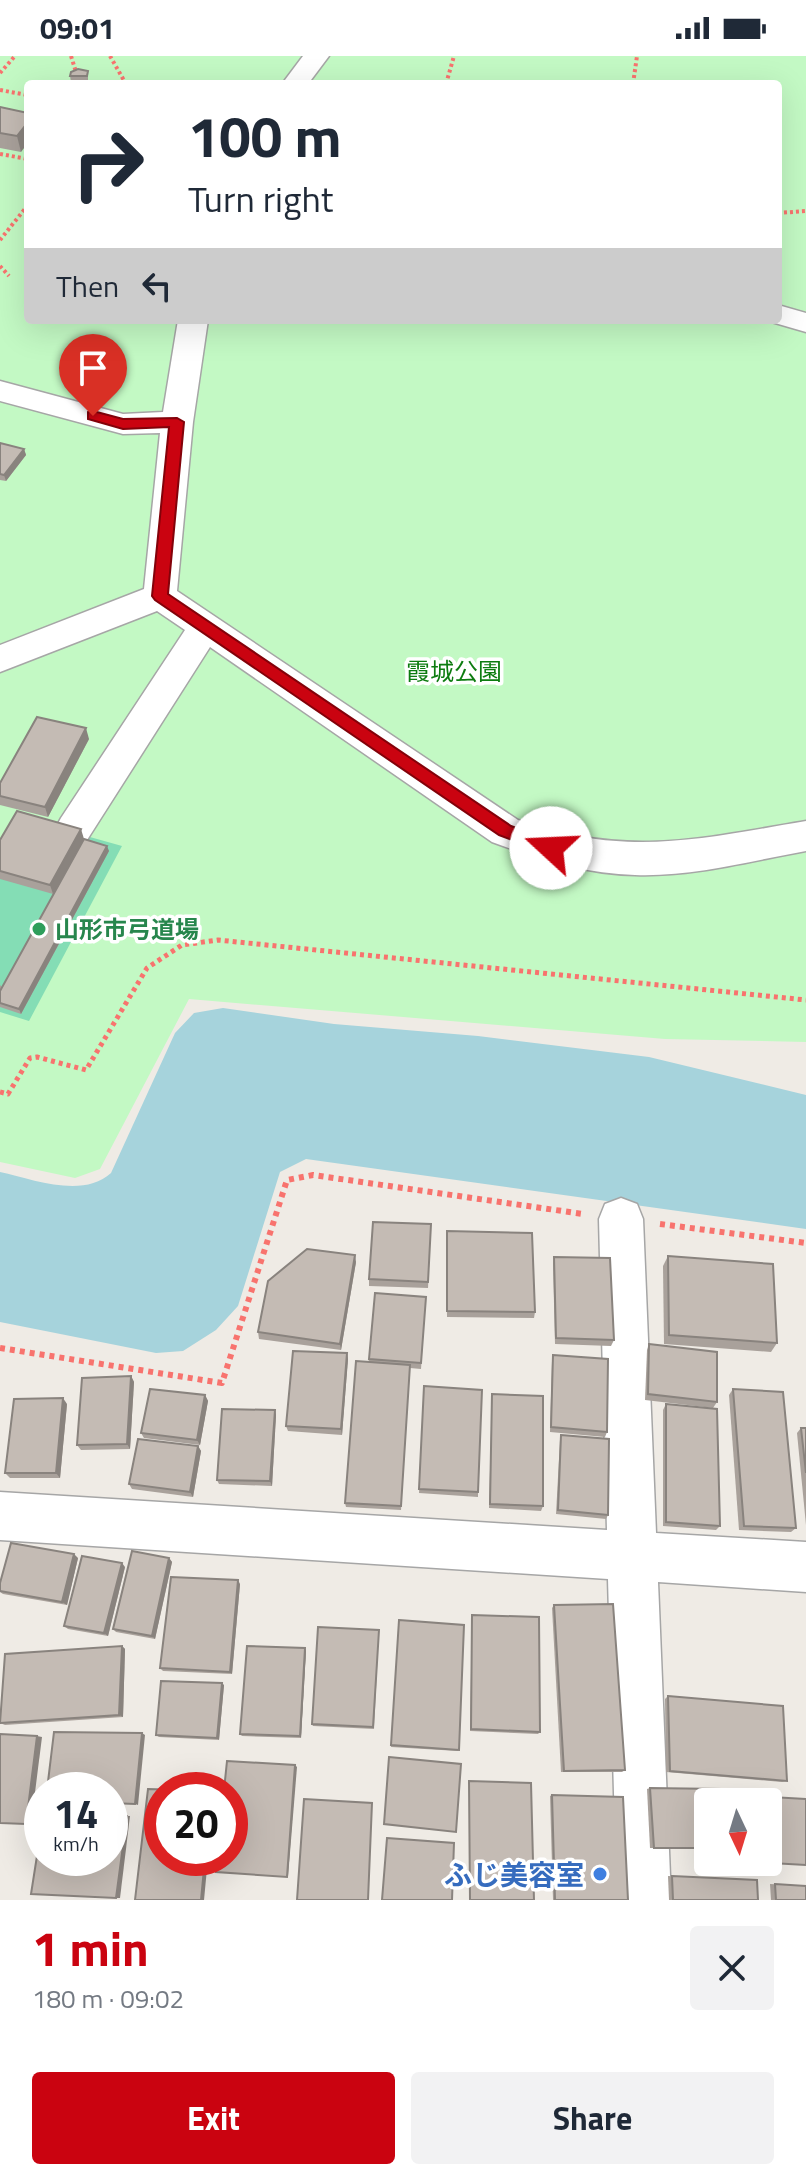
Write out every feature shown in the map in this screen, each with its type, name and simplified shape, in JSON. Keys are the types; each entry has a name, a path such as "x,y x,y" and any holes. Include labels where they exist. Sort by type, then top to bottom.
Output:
{"lane":[{"path":"298,80 316,56"},
{"path":"782,315 806,323"},
{"path":"160,596 177,422 192,324"},
{"path":"0,391 123,424 177,422"},
{"path":"160,596 505,831 551,848 613,859 670,858 806,836"},
{"path":"0,659 160,596"},
{"path":"74,829 204,628"},
{"path":"621,1219 644,1900"},
{"path":"0,1516 806,1567"}],"path":[{"path":"0,73 15,56"},
{"path":"71,56 76,72"},
{"path":"110,56 124,80"},
{"path":"447,80 454,56"},
{"path":"634,80 637,56"},
{"path":"0,90 24,94"},
{"path":"0,154 24,158"},
{"path":"0,240 24,210"},
{"path":"782,213 806,211"},
{"path":"0,266 9,276"},
{"path":"0,1092 8,1094 30,1058 37,1057 86,1070 147,968 182,945 218,940 806,1000"},
{"path":"0,1348 222,1383 287,1180 313,1175 806,1243"}],"green space":[{"name":"霞城公園","path":"0,56 806,56 806,1042 665,1039 189,999 100,1169 75,1178 0,1162"},
{"name":"山形市弓道場","path":"15,816 122,846 29,1021 0,1012 0,842"}],"water":[{"path":"223,1008 334,1024 478,1036 649,1057 806,1095 806,1229 306,1159 280,1172 238,1306 216,1330 183,1351 156,1353 0,1322 0,1172 72,1186 100,1181 111,1173 175,1033 194,1013"}],"building":[{"path":"78,69 88,71 87,76 70,76"},
{"path":"0,107 24,112 24,127 17,136 0,133"},
{"path":"0,443 24,449 4,475 0,474"},
{"path":"37,717 86,728 45,807 0,796 0,783"},
{"path":"17,811 81,829 50,885 0,871 0,840"},
{"path":"84,839 107,846 19,1009 0,1003 0,991"},
{"path":"373,1222 431,1224 428,1282 369,1279"},
{"path":"447,1231 532,1233 535,1312 447,1311"},
{"path":"307,1249 355,1255 340,1344 258,1332 268,1281"},
{"path":"668,1256 773,1264 777,1343 669,1335"},
{"path":"554,1257 610,1258 614,1340 556,1338"},
{"path":"375,1293 426,1297 421,1363 369,1359"},
{"path":"649,1344 717,1352 717,1402 648,1394"},
{"path":"293,1351 347,1353 341,1429 286,1426"},
{"path":"553,1355 608,1359 607,1432 551,1427"},
{"path":"356,1361 410,1365 401,1506 345,1503"},
{"path":"131,1376 127,1444 77,1445 82,1378"},
{"path":"424,1386 482,1390 478,1492 419,1489"},
{"path":"150,1389 205,1395 197,1440 141,1433"},
{"path":"733,1389 783,1392 796,1528 744,1526"},
{"path":"492,1394 543,1396 543,1506 490,1504"},
{"path":"63,1398 56,1473 5,1473 14,1399"},
{"path":"666,1404 717,1409 720,1526 666,1522"},
{"path":"222,1409 275,1410 270,1481 217,1480"},
{"path":"801,1428 806,1428 806,1473"},
{"path":"561,1435 609,1439 608,1515 558,1510"},
{"path":"138,1439 198,1446 190,1492 129,1484"},
{"path":"11,1543 74,1554 62,1602 0,1591"},
{"path":"132,1551 169,1558 152,1636 113,1629"},
{"path":"82,1556 122,1563 104,1633 64,1626"},
{"path":"171,1577 238,1580 230,1672 160,1668"},
{"path":"613,1604 625,1770 564,1771 554,1605"},
{"path":"472,1615 539,1617 540,1732 471,1729"},
{"path":"399,1620 464,1625 459,1750 391,1745"},
{"path":"318,1627 379,1630 373,1727 312,1724"},
{"path":"122,1646 119,1715 0,1723 5,1654"},
{"path":"247,1646 305,1648 300,1736 240,1734"},
{"path":"161,1681 222,1683 217,1738 156,1735"},
{"path":"668,1696 783,1706 787,1781 670,1771"},
{"path":"54,1732 142,1733 135,1804 128,1804 128,1772 49,1772"},
{"path":"0,1734 37,1736 32,1772 24,1772 24,1824 0,1823"},
{"path":"389,1757 461,1764 456,1832 384,1824"},
{"path":"227,1761 295,1765 287,1877 248,1874 248,1772 226,1772"},
{"path":"469,1781 531,1783 534,1900 470,1900"},
{"path":"650,1788 694,1789 694,1848 654,1848"},
{"path":"552,1795 623,1797 628,1900 555,1900"},
{"path":"782,1798 806,1799 806,1865 782,1864"},
{"path":"304,1799 372,1803 368,1900 297,1900"},
{"path":"144,1823 144,1876 203,1876 201,1900 135,1900"},
{"path":"387,1838 454,1843 452,1900 382,1900"},
{"path":"34,1876 119,1876 116,1898 31,1894"},
{"path":"672,1876 757,1880 758,1900 673,1900"},
{"path":"775,1884 806,1886 806,1900 776,1900"}],"place":[{"name":"山形市弓道場","path":"39,929"},
{"name":"ふじ美容室","path":"600,1874"}],"route":[{"path":"93,416 123,424 177,422 160,596 505,831 551,848"}]}
